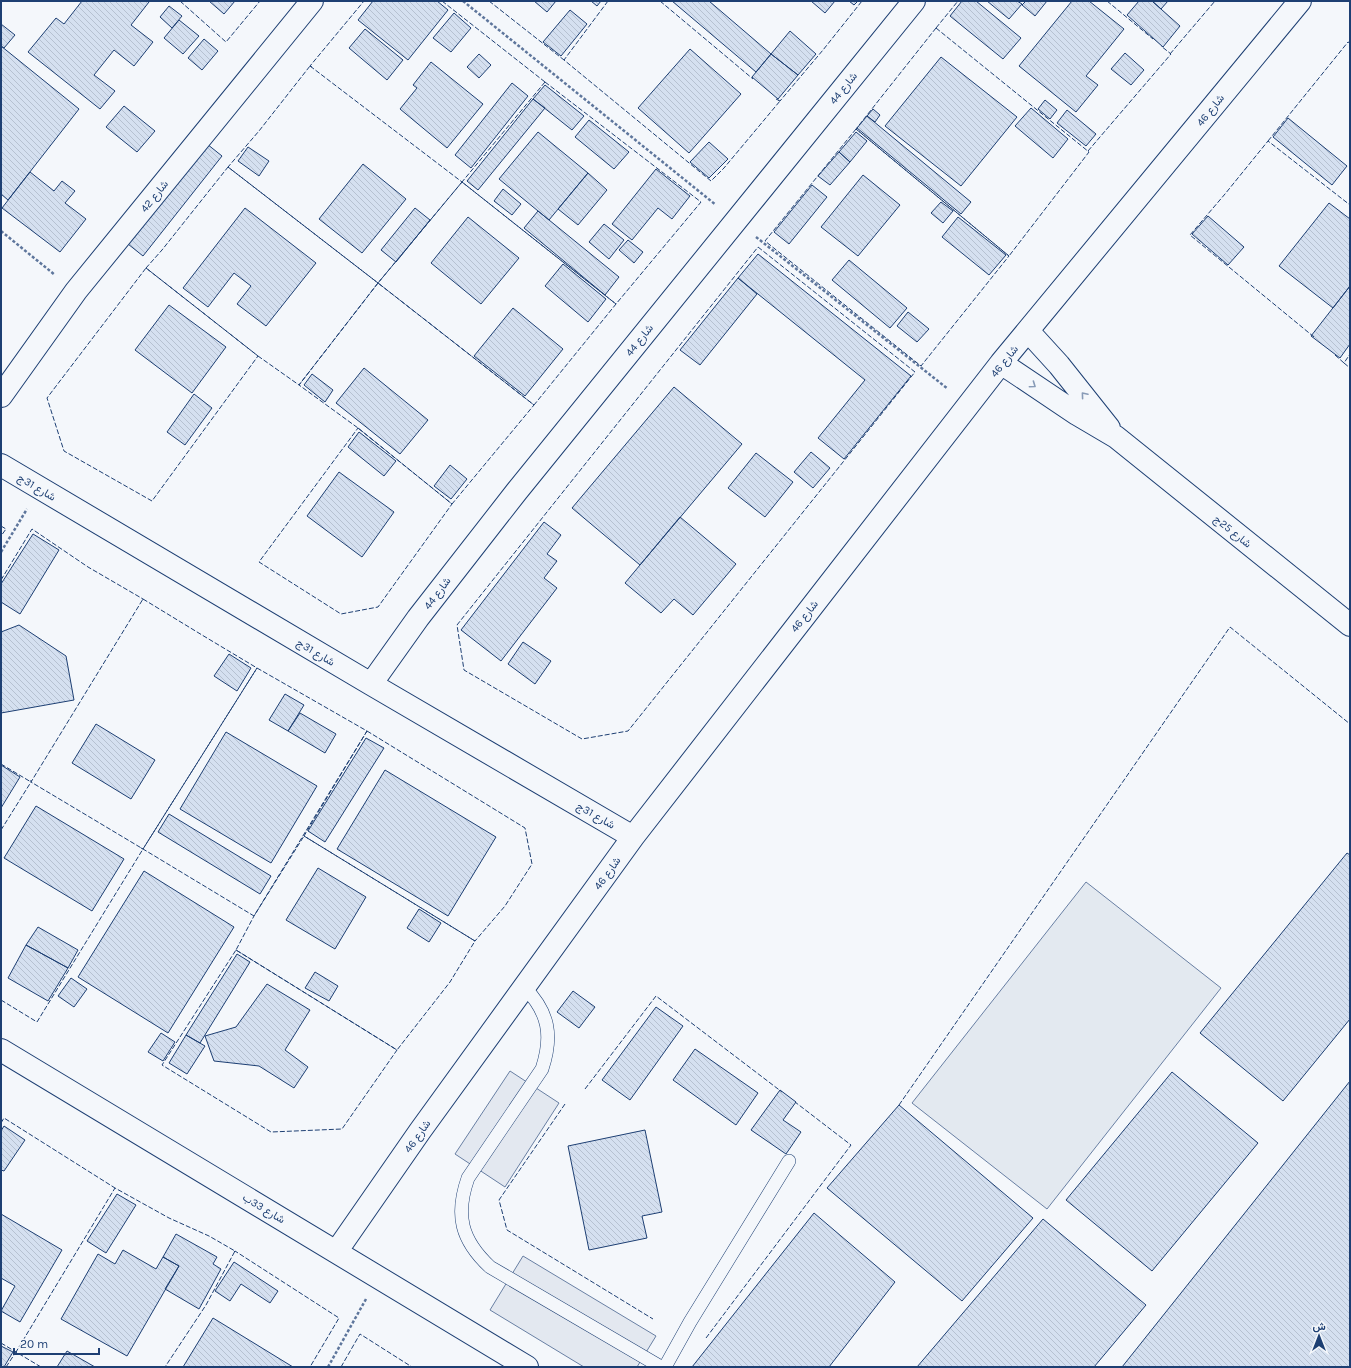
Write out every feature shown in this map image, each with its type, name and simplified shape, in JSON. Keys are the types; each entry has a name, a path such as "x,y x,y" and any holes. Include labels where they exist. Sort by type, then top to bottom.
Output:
{"street":[{"name":"شارع 42","path":"1,396 76,291 312,1"},
{"name":"شارع 44","path":"371,684 418,618 517,491 914,1"},
{"name":"شارع 46","path":"336,1252 420,1131 633,837 1001,363 1300,1"},
{"name":"شارع 25ج","path":"1028,331 1078,389 1116,437"},
{"name":"شارع 25ج","path":"1001,363 1077,414 1116,437 1350,625"},
{"name":"شارع 31ج","path":"1,465 633,837"},
{"name":"شارع 33ب","path":"1,1050 528,1367"}],"lane":[{"path":"524,987 535,998 547,1025 547,1055 542,1069 468,1178 462,1194 461,1210 463,1226 478,1256 490,1267 661,1367"},
{"path":"665,1367 690,1322 789,1161"}],"path":[{"path":"1,231 76,291"},
{"path":"1,552 39,488"},
{"path":"328,1367 378,1277"}],"shaded area":[{"path":"1086,882 1221,988 1047,1209 912,1103"},
{"path":"510,1071 559,1103 505,1187 455,1154"},
{"path":"523,1256 656,1336 637,1367 584,1367 490,1310"}],"building":[{"path":"82,1 149,2 131,25 153,42 134,66 114,50 94,75 115,91 100,109 28,52 56,18 64,24"},
{"path":"209,1 235,1 224,14"},
{"path":"373,1 437,1 448,10 408,60 358,20"},
{"path":"534,1 556,1 547,12"},
{"path":"591,1 601,1 597,6"},
{"path":"672,1 709,1 771,54 756,72"},
{"path":"811,1 835,1 825,13"},
{"path":"849,1 858,1 854,5"},
{"path":"962,1 976,1 1021,38 1003,59 950,16"},
{"path":"987,1 1017,1 1022,4 1009,19"},
{"path":"1026,1 1047,1 1035,16 1022,5"},
{"path":"1072,1 1089,1 1124,29 1086,76 1098,85 1076,112 1019,66"},
{"path":"1139,1 1152,1 1180,26 1163,47 1127,15"},
{"path":"1152,1 1168,1 1161,9"},
{"path":"169,6 182,16 172,28 160,17"},
{"path":"570,10 587,24 561,56 543,42"},
{"path":"454,13 471,28 451,52 433,38"},
{"path":"179,20 199,36 183,54 164,38"},
{"path":"1,24 15,35 4,48 1,46"},
{"path":"365,29 403,60 387,80 349,48"},
{"path":"790,31 816,54 798,75 771,54"},
{"path":"204,39 218,51 202,70 188,58"},
{"path":"1,46 79,109 8,200 1,194"},
{"path":"690,49 741,94 689,153 638,108"},
{"path":"1125,53 1144,70 1131,85 1111,69"},
{"path":"479,54 491,65 479,78 467,67"},
{"path":"771,54 798,75 778,99 752,77"},
{"path":"941,57 1017,117 961,186 885,126"},
{"path":"431,62 483,104 447,148 400,109 417,88 413,85"},
{"path":"512,83 528,96 471,168 455,155"},
{"path":"545,85 584,116 572,130 533,99"},
{"path":"533,99 545,108 478,190 467,181"},
{"path":"1045,100 1057,110 1050,119 1038,109"},
{"path":"124,106 155,131 137,152 106,127"},
{"path":"1031,108 1068,139 1053,158 1015,126"},
{"path":"873,109 880,115 875,122 867,116"},
{"path":"1067,110 1096,134 1086,146 1057,123"},
{"path":"867,116 971,202 961,214 857,128"},
{"path":"1288,118 1347,166 1332,185 1273,137"},
{"path":"589,120 629,152 614,169 575,137"},
{"path":"538,132 588,173 549,220 499,179"},
{"path":"856,132 867,141 850,162 839,152"},
{"path":"709,142 728,159 709,178 690,162"},
{"path":"207,144 222,156 143,256 128,244"},
{"path":"248,147 269,161 259,176 238,161"},
{"path":"839,152 850,162 830,185 818,176"},
{"path":"363,164 406,199 362,253 319,219"},
{"path":"656,169 690,196 672,219 658,208 632,240 612,224"},
{"path":"30,172 54,191 62,181 75,191 65,203 86,219 60,252 2,208"},
{"path":"588,173 607,190 578,225 558,209"},
{"path":"863,175 900,205 858,256 821,227"},
{"path":"812,185 827,197 789,244 774,232"},
{"path":"503,189 521,204 512,215 494,201"},
{"path":"941,202 953,211 943,223 931,213"},
{"path":"1329,203 1350,219 1350,286 1333,308 1279,266"},
{"path":"245,208 316,263 266,326 237,304 251,286 234,273 208,307 183,288"},
{"path":"415,208 430,220 396,262 381,250"},
{"path":"538,211 619,277 605,295 524,228"},
{"path":"1208,216 1244,247 1228,265 1192,234"},
{"path":"468,217 519,258 481,304 431,263"},
{"path":"958,217 1006,255 989,275 942,237"},
{"path":"604,224 624,240 609,259 589,242"},
{"path":"628,240 643,252 634,263 619,250"},
{"path":"758,254 911,376 844,459 818,438 865,380 738,278"},
{"path":"849,260 907,308 890,328 832,280"},
{"path":"563,264 606,299 588,322 545,286"},
{"path":"738,278 757,294 700,365 680,350"},
{"path":"1350,286 1350,344 1340,358 1311,336"},
{"path":"169,305 226,347 192,393 135,350"},
{"path":"513,308 563,349 525,396 474,356"},
{"path":"908,312 929,329 917,342 897,326"},
{"path":"364,368 428,420 400,454 336,403"},
{"path":"312,374 333,390 325,402 304,385"},
{"path":"674,387 742,444 640,565 572,508"},
{"path":"194,394 212,408 185,445 167,432"},
{"path":"359,432 396,461 384,476 348,447"},
{"path":"811,452 830,468 813,488 794,472"},
{"path":"756,453 793,482 765,517 728,488"},
{"path":"450,465 467,479 451,499 434,486"},
{"path":"339,472 394,512 362,557 307,516"},
{"path":"680,517 736,564 693,615 674,599 661,613 625,583"},
{"path":"544,522 561,535 547,554 557,561 544,578 557,588 501,661 461,630"},
{"path":"33,534 59,550 20,614 1,602 1,584"},
{"path":"19,625 66,656 74,700 1,713 1,632"},
{"path":"523,642 551,661 535,684 508,664"},
{"path":"229,654 251,668 237,691 214,676"},
{"path":"285,694 304,705 288,731 269,720"},
{"path":"300,713 336,734 325,753 288,731"},
{"path":"96,724 155,760 131,799 72,763"},
{"path":"226,732 317,786 271,863 180,809"},
{"path":"366,738 384,748 325,842 308,831"},
{"path":"1,765 20,777 1,808"},
{"path":"385,770 496,837 448,916 337,849"},
{"path":"36,806 124,859 92,911 4,858"},
{"path":"169,814 271,876 260,894 158,832"},
{"path":"1347,853 1350,855 1350,1019 1283,1101 1200,1033"},
{"path":"318,868 366,897 335,949 286,920"},
{"path":"144,871 234,927 168,1033 78,977"},
{"path":"419,909 441,923 429,942 407,928"},
{"path":"38,927 78,950 68,968 26,945"},
{"path":"26,945 68,968 48,1001 8,978"},
{"path":"237,954 250,962 200,1043 186,1035"},
{"path":"315,972 338,986 329,1001 305,988"},
{"path":"71,978 87,989 74,1007 58,996"},
{"path":"267,984 310,1010 285,1050 308,1067 294,1088 259,1066 214,1061 205,1036 236,1027"},
{"path":"573,991 595,1007 579,1028 557,1012"},
{"path":"656,1007 683,1026 630,1100 602,1080"},
{"path":"161,1033 175,1042 163,1061 148,1052"},
{"path":"186,1035 205,1046 187,1074 169,1063"},
{"path":"695,1049 758,1093 736,1125 673,1080"},
{"path":"1172,1072 1258,1143 1152,1271 1066,1200"},
{"path":"1350,1081 1350,1367 1122,1367"},
{"path":"780,1090 796,1102 783,1120 801,1132 786,1154 751,1130"},
{"path":"899,1105 1033,1218 962,1301 827,1188"},
{"path":"4,1126 25,1140 4,1171 1,1170 1,1131"},
{"path":"645,1130 662,1212 642,1216 647,1238 589,1250 568,1146"},
{"path":"117,1194 136,1205 106,1253 87,1241"},
{"path":"814,1213 895,1282 829,1367 692,1367"},
{"path":"1,1214 62,1250 20,1322 1,1311 15,1286 1,1278"},
{"path":"1043,1219 1146,1305 1094,1367 917,1367"},
{"path":"176,1234 217,1257 213,1264 221,1269 199,1309 165,1289 179,1266 163,1257"},
{"path":"123,1250 156,1269 163,1257 179,1266 127,1356 61,1319 98,1254 115,1264"},
{"path":"234,1262 278,1291 270,1303 241,1284 230,1301 215,1291"},
{"path":"213,1318 293,1367 183,1367"},
{"path":"1,1346 13,1352 4,1367 1,1367"},
{"path":"67,1351 95,1367 57,1367"}],"fence":[{"path":"180,1 226,42 260,1"},
{"path":"312,67 310,66 364,1"},
{"path":"442,1 545,82 544,83"},
{"path":"489,1 564,60 565,59"},
{"path":"608,1 564,60 711,181 724,168 780,101 776,99"},
{"path":"660,1 753,79"},
{"path":"778,100 780,101 862,1"},
{"path":"936,28 958,1"},
{"path":"1107,1 1153,39"},
{"path":"1170,54 1215,1"},
{"path":"936,28 1089,152 1009,256 856,129 936,28"},
{"path":"1268,141 1348,42 1350,43"},
{"path":"1088,151 1171,54 1161,46"},
{"path":"310,66 462,182 378,283 228,167 259,131 310,66"},
{"path":"545,82 701,202 616,304 462,182 545,82"},
{"path":"856,129 1009,256 921,366 765,241 856,129"},
{"path":"1314,337 1190,235 1268,141 1350,205"},
{"path":"228,167 378,283 299,385 258,356 146,268 228,167"},
{"path":"462,182 616,304 534,405 378,283 462,182"},
{"path":"758,247 915,372 628,731 582,739 464,670 457,625 758,247"},
{"path":"146,268 258,356 152,501 64,451 47,398 146,268"},
{"path":"378,283 534,405 452,504 358,428 299,385 378,283"},
{"path":"1335,355 1344,363 1350,354"},
{"path":"1344,363 1350,368"},
{"path":"358,428 452,504 378,607 341,614 259,562 358,428"},
{"path":"1,526 6,529 1,536"},
{"path":"1,580 32,529 88,567 143,600"},
{"path":"143,599 257,668 143,849 31,782 143,599"},
{"path":"899,1105 1230,627 1350,724"},
{"path":"257,668 367,731 254,916 143,849 257,668"},
{"path":"367,731 525,828 532,864 505,906 475,941 304,836 367,731"},
{"path":"1,764 31,782 31,780"},
{"path":"1,830 31,782"},
{"path":"304,836 475,941 450,982 397,1050 236,950 254,916 304,836"},
{"path":"1,1000 37,1022 143,849 141,848"},
{"path":"236,950 397,1050 342,1129 271,1132 162,1065 236,950"},
{"path":"585,1089 656,996 782,1092"},
{"path":"706,1338 851,1145 795,1102"},
{"path":"565,1104 499,1200 507,1230 653,1319"},
{"path":"1,1123 4,1118 115,1188"},
{"path":"41,1367 16,1352 115,1188 169,1218 209,1236 235,1251 206,1305 165,1367"},
{"path":"234,1252 235,1251 339,1318 310,1367"},
{"path":"341,1367 360,1334 412,1367"},
{"path":"1,1343 16,1351"},
{"path":"6,1367 17,1352"}]}
